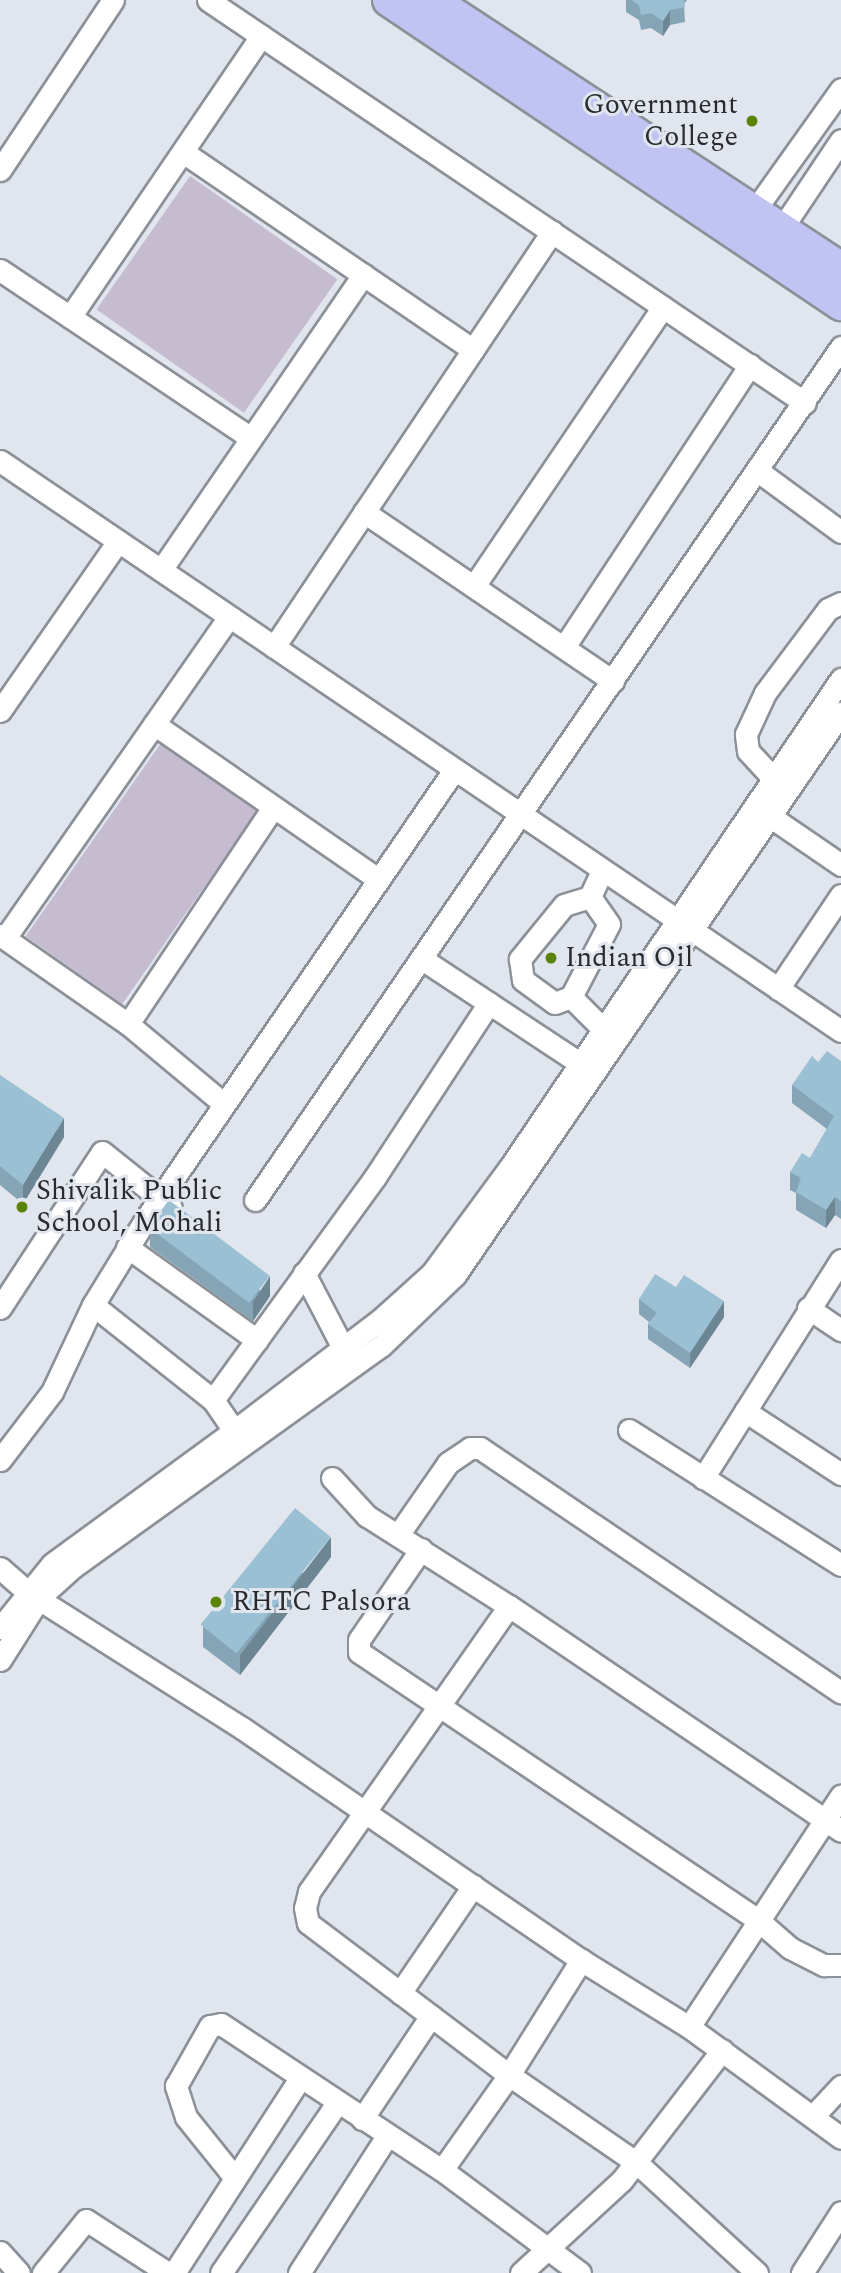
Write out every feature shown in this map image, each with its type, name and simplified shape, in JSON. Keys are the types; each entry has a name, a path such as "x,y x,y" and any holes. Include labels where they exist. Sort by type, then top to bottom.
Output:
{"highway":[{"path":"388,0 773,241 841,304"},
{"path":"432,0 745,223"},
{"path":"773,241 841,269"}],"street":[{"path":"0,170 113,0"},
{"path":"208,0 805,403"},
{"path":"70,317 261,36"},
{"path":"745,223 841,89"},
{"path":"773,241 841,140"},
{"path":"183,152 473,350"},
{"path":"274,647 552,232"},
{"path":"0,270 251,438"},
{"path":"161,570 363,275"},
{"path":"474,586 663,307"},
{"path":"255,1199 614,681 841,347"},
{"path":"564,647 750,365"},
{"path":"0,461 841,1031"},
{"path":"758,471 841,532"},
{"path":"364,512 614,681"},
{"path":"0,711 118,541"},
{"path":"774,779 748,751 746,734 765,693 828,609 841,603"},
{"path":"224,1104 128,1024 2,937 229,617"},
{"path":"239,1438 381,1346 455,1275 686,928 774,779 841,679"},
{"path":"0,1628 33,1594 73,1567 239,1438 409,1296 453,1248 604,1030 771,817 840,717"},
{"path":"153,724 378,879"},
{"path":"0,1460 52,1392 93,1305 127,1247 454,770"},
{"path":"128,1024 273,807"},
{"path":"771,817 841,865"},
{"path":"590,897 605,913 608,924 571,997 555,1003 523,980 520,960 564,905 590,897 602,870"},
{"path":"778,989 841,895"},
{"path":"422,959 581,1064"},
{"path":"571,997 604,1030"},
{"path":"213,1400 375,1177 489,1003"},
{"path":"0,1308 102,1152 193,1223"},
{"path":"127,1247 257,1340"},
{"path":"703,1478 808,1308 841,1260"},
{"path":"304,1273 343,1349"},
{"path":"267,1278 289,1294"},
{"path":"93,1305 213,1400 239,1438"},
{"path":"808,1308 841,1330"},
{"path":"745,1411 841,1474"},
{"path":"629,1430 841,1565"},
{"path":"398,1535 448,1463 470,1448 480,1448 841,1692"},
{"path":"332,1478 367,1516 509,1606 833,1826"},
{"path":"421,1549 358,1646 364,1657 759,1921 811,1961 841,1965"},
{"path":"0,1568 33,1594 581,1959 689,2027 814,2115 841,2138"},
{"path":"0,1660 33,1594"},
{"path":"509,1606 309,1892 305,1915 312,1927 509,2075 637,2163 757,2273"},
{"path":"689,2027 759,1921 833,1826 841,1796"},
{"path":"400,1993 473,1886"},
{"path":"442,2170 509,2075 581,1959"},
{"path":"362,2119 431,2016"},
{"path":"235,2178 178,2103 176,2086 210,2026 233,2028 300,2078 442,2170 549,2248 577,2272"},
{"path":"521,2273 637,2163 722,2050"},
{"path":"174,2273 300,2078"},
{"path":"814,2115 841,2087"},
{"path":"221,2273 337,2103"},
{"path":"299,2273 387,2136"},
{"path":"802,2273 841,2212"},
{"path":"43,2273 86,2220 168,2273"},
{"path":"0,2252 19,2273"}],"shaded area":[{"path":"190,176 337,279 244,413 97,310"},
{"path":"161,743 258,811 122,1004 26,936"}],"building":[{"path":"631,0 684,0 685,7 670,10 663,21 651,13 641,15 639,5"},
{"path":"827,1051 841,1061 841,1201 835,1197 826,1210 796,1192 801,1178 790,1172 802,1153 810,1158 834,1116 792,1085 812,1056 818,1062"},
{"path":"0,1075 64,1118 23,1185 0,1166"},
{"path":"169,1200 270,1276 249,1303 149,1227"},
{"path":"655,1274 676,1287 684,1275 724,1301 690,1353 648,1324 657,1313 639,1299"},
{"path":"295,1508 331,1537 236,1654 201,1625"}],"place":[{"name":"Government College","path":"752,121"},
{"name":"Indian Oil","path":"551,958"},
{"name":"Shivalik Public School, Mohali","path":"22,1207"},
{"name":"RHTC Palsora","path":"216,1602"}]}
